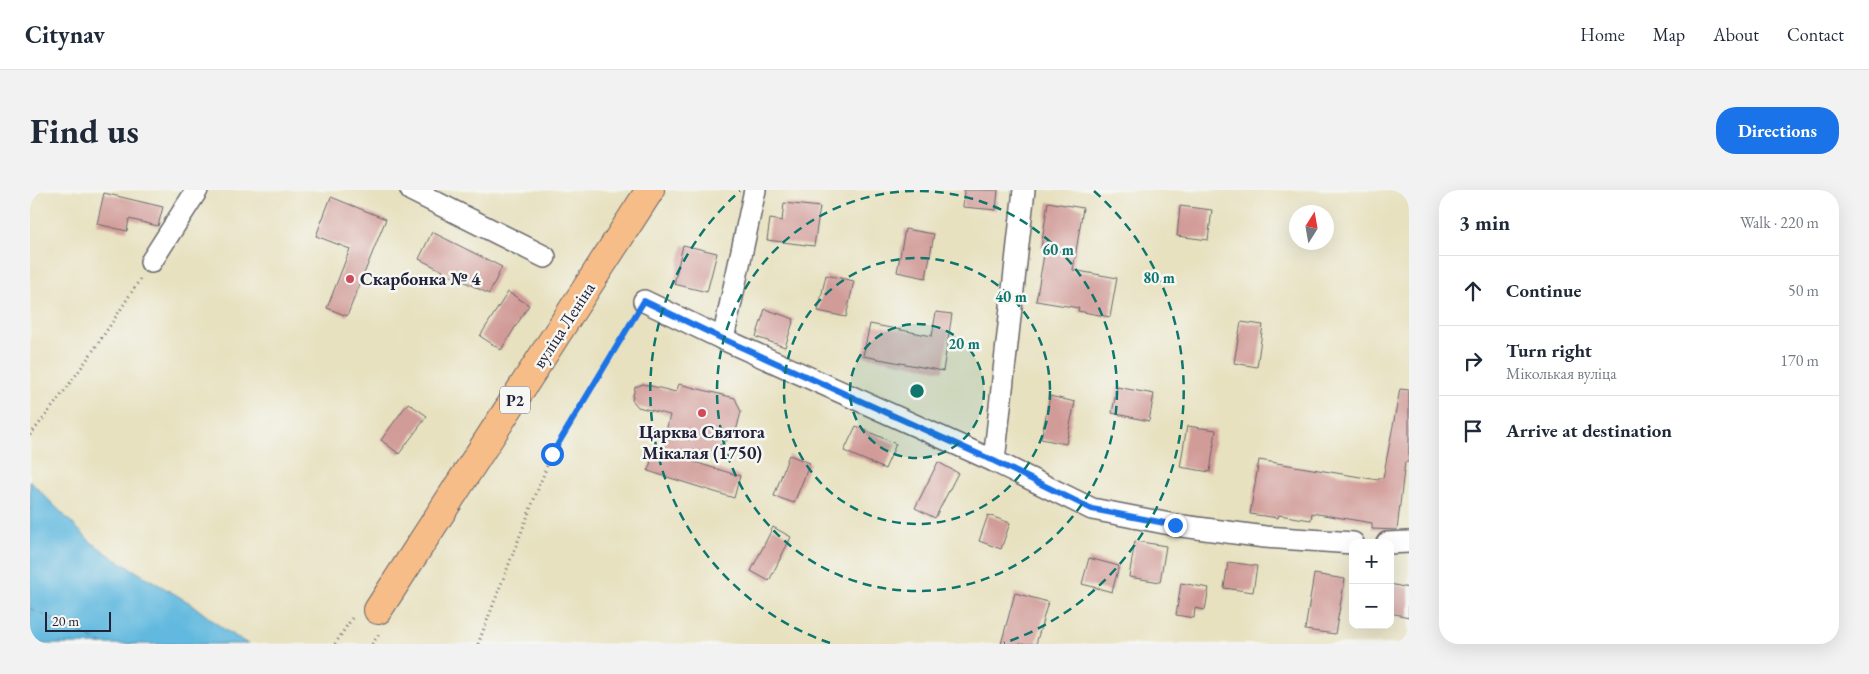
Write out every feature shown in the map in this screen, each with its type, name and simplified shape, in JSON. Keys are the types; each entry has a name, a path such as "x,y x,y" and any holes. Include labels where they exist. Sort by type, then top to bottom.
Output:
{"main road":[{"name":"вуліца Леніна","path":"369,609 650,190"}],"street":[{"path":"152,262 197,190"},
{"path":"411,190 545,257"},
{"path":"723,339 755,190"},
{"path":"994,461 1024,190"},
{"path":"644,301 723,339 994,461 1092,509 1175,525 1265,537 1349,543"},
{"path":"1394,543 1409,542"}],"path":[{"path":"30,435 108,330 152,262"},
{"path":"478,644 552,454 644,301"},
{"path":"335,644 369,609"}],"water":[{"path":"30,481 91,542 115,559 190,603 225,630 248,644 30,644"}],"building":[{"path":"964,190 998,190 996,210 963,207"},
{"path":"104,193 163,207 158,226 129,219 127,231 97,224"},
{"name":"Скарбонка № 4","path":"331,197 386,219 347,316 327,308 350,249 316,236"},
{"path":"1048,202 1083,208 1073,270 1117,278 1110,317 1078,311 1079,308 1036,301 1045,249 1041,248"},
{"path":"784,203 820,207 814,246 767,240 770,219 782,221"},
{"path":"1180,206 1212,210 1208,240 1177,236"},
{"path":"905,229 934,234 926,278 897,272"},
{"path":"432,232 502,267 489,294 419,259"},
{"path":"683,245 717,253 707,292 674,284"},
{"path":"826,275 854,281 846,317 818,311"},
{"path":"508,292 529,305 501,350 480,336"},
{"path":"765,309 794,319 785,347 756,337"},
{"path":"936,312 952,314 943,371 863,356 870,324 932,336"},
{"path":"1241,322 1263,325 1257,367 1234,363"},
{"path":"643,384 676,392 679,384 735,398 741,412 735,435 694,462 740,476 734,498 648,471 654,450 661,452 670,415 638,407 632,400 635,387"},
{"path":"1117,387 1154,394 1149,421 1112,413"},
{"path":"1400,389 1409,390 1409,462 1405,462 1397,530 1372,529 1372,523 1312,513 1311,520 1279,515 1278,518 1250,514 1259,460 1378,480 1378,478 1383,478"},
{"path":"1050,396 1075,402 1066,444 1041,439"},
{"path":"408,403 427,416 399,454 381,440"},
{"path":"856,426 896,444 885,469 844,451"},
{"path":"1187,426 1216,430 1210,472 1180,467"},
{"path":"789,455 810,463 794,503 774,496"},
{"path":"938,462 958,473 935,518 915,508"},
{"path":"988,515 1010,523 1001,549 979,541"},
{"path":"773,527 791,537 769,581 751,571"},
{"path":"1135,541 1166,546 1160,582 1129,577"},
{"path":"1089,558 1119,566 1112,592 1082,584"},
{"path":"1228,562 1257,566 1253,592 1224,588"},
{"path":"1314,574 1345,579 1335,634 1305,630"},
{"path":"1181,583 1209,588 1205,610 1195,608 1194,618 1176,615"},
{"path":"1394,585 1409,588 1409,617 1394,614"},
{"path":"1015,593 1048,602 1036,644 1001,644"}],"ferry route":[{"path":"30,608 102,644"}],"place":[{"name":"Скарбонка № 4","path":"350,279"},
{"name":"Царква Святога Мікалая (1750)","path":"702,413"}],"route":[{"path":"552,454 644,301 723,339 994,461 1092,509 1175,525"}]}
